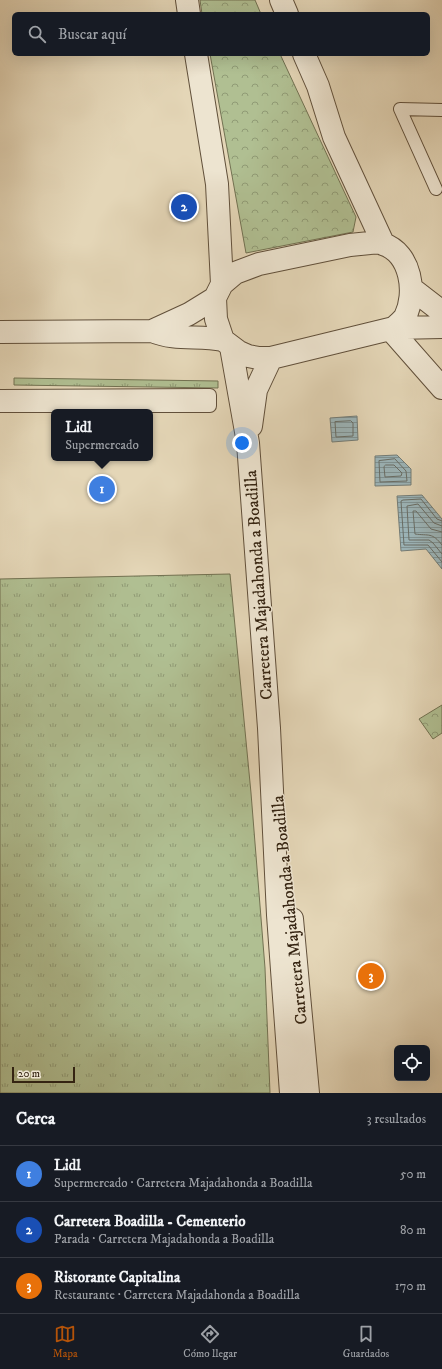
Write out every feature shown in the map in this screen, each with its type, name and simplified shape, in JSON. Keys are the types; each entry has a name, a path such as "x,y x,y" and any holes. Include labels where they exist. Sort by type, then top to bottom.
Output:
{"street":[{"path":"281,0 286,12"},
{"path":"196,56 217,184 219,291"},
{"path":"305,56 318,86 334,137 382,243"},
{"path":"152,331 189,314 219,291 235,273 259,264 350,245 370,243 382,243 395,251 406,265 412,288 409,305 404,318 392,329"},
{"path":"412,288 442,312"},
{"name":"Carretera Majadahonda a Boadilla","path":"219,291 216,319 227,343 248,443 269,728 278,915 291,1093"},
{"path":"0,332 152,331 164,336 204,337 227,343 239,352 248,356 271,358 392,329 442,327"},
{"path":"392,329 441,384"},
{"name":"Carretera Majadahonda a Boadilla","path":"248,443 256,390 271,358"},
{"name":"Carretera Majadahonda a Boadilla","path":"269,728 296,952 308,1093"},
{"name":"Carretera Majadahonda a Boadilla","path":"278,915 290,977 299,1093"}],"lane":[{"path":"436,189 400,109 442,110"},
{"path":"0,396 210,395 210,406 0,406"}],"green space":[{"path":"200,0 255,0 260,12 202,12"},
{"path":"210,56 281,56 356,217 353,232 246,253"},
{"path":"14,378 218,381 218,388 14,385"},
{"path":"230,574 251,793 265,968 270,1093 0,1093 0,579"},
{"path":"442,705 442,733 433,739 419,719"}],"water":[{"path":"357,416 358,440 332,442 330,418"},
{"path":"397,455 411,469 411,485 375,486 375,456"},
{"path":"422,495 442,519 442,569 426,549 401,551 397,496"}],"place":[{"name":"Carretera Boadilla - Cementerio","path":"184,207"},
{"name":"Lidl","path":"102,489"},
{"name":"Ristorante Capitalina","path":"371,976"}]}
